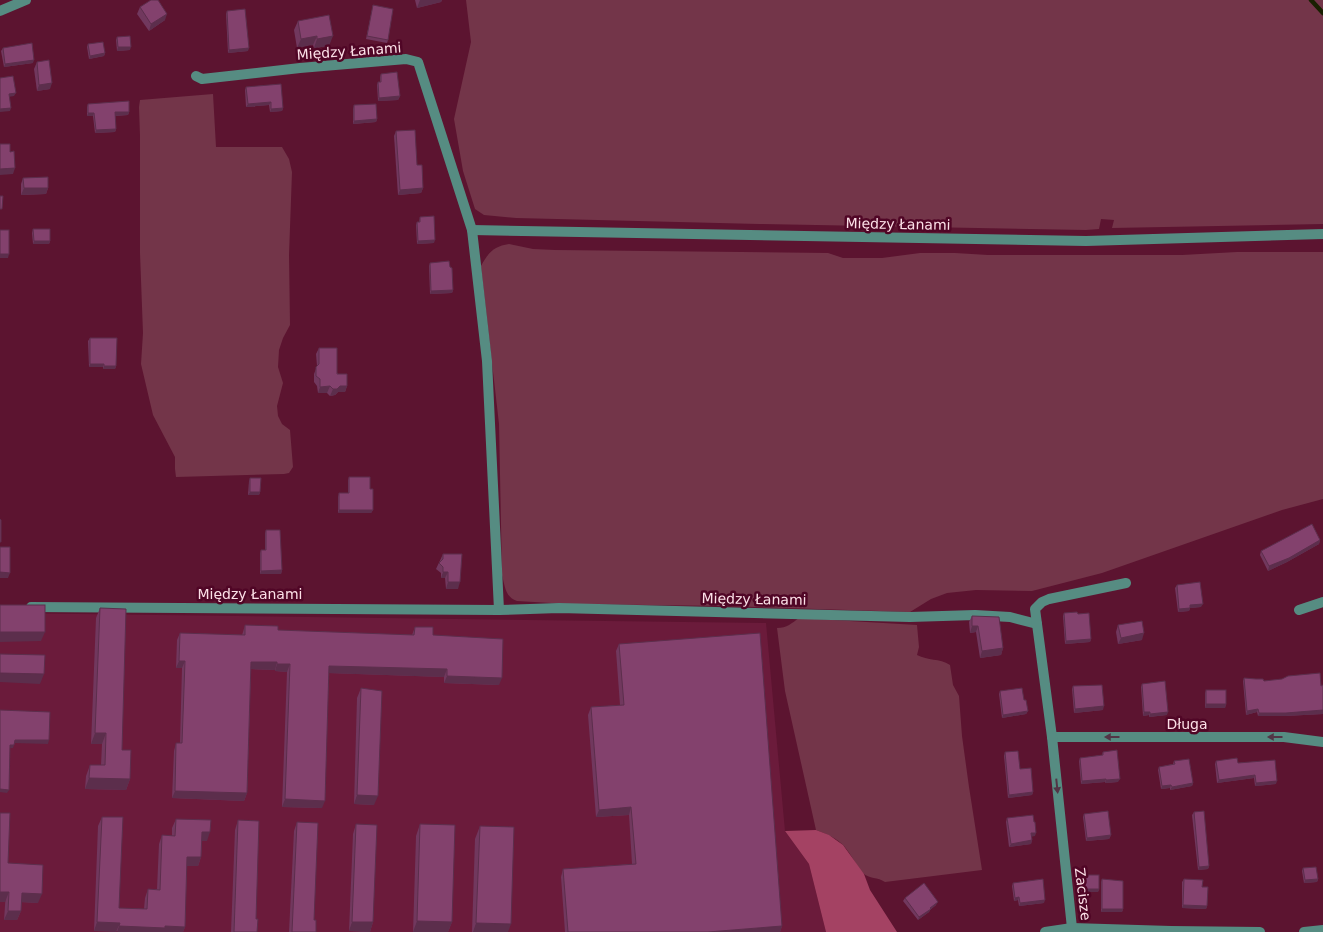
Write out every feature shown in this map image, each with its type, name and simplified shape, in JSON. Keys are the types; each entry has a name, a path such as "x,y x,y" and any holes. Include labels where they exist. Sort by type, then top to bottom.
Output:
{"street":[{"path":"0,11 26,0"},
{"name":"Między Łanami","path":"196,76 202,79 406,59 418,62 472,230 487,361 499,610"},
{"name":"Między Łanami","path":"472,230 1086,241 1323,234"},
{"path":"1052,738 1035,609 1042,602 1126,583"},
{"path":"1299,610 1323,602"},
{"name":"Między Łanami","path":"19,607 499,610 569,608 910,617 975,615 1010,617 1037,624"},
{"name":"Długa","path":"1052,738 1284,737 1323,742"},
{"name":"Zacisze","path":"1052,738 1072,928 1171,932 1260,932"},
{"path":"1051,932 1072,928"},
{"path":"1304,932 1323,930"}],"shaded area":[{"path":"466,0 1323,0 1323,224 1112,228 1114,220 1101,219 1099,229 1086,230 516,218 484,215 475,209 463,171 454,119 471,42"},
{"path":"213,94 216,147 282,147 289,159 292,172 289,255 290,325 279,350 278,367 283,383 277,406 278,416 282,424 290,430 293,467 289,473 284,474 176,477 175,457 153,415 141,364 143,333 140,253 140,100"},
{"path":"509,244 533,249 555,250 828,253 843,258 882,258 920,253 1182,255 1237,252 1323,252 1323,499 1282,510 1102,573 1032,591 976,590 947,593 931,599 910,612 725,606 568,604 517,601 508,594 502,575 499,424 481,266 492,251 499,246"},
{"path":"0,613 766,623 785,831 809,864 826,932 0,932"},
{"path":"799,618 917,625 919,647 917,655 942,661 950,665 953,685 959,696 962,736 982,870 885,882 865,875 841,843 831,836 816,830 785,691 777,628 787,626"},
{"path":"816,830 829,835 843,845 864,874 870,890 897,932 826,932 809,864 785,831"}],"building":[{"path":"151,0 158,0 167,14 151,24 140,7"},
{"path":"373,5 393,9 388,40 367,36"},
{"path":"245,9 249,48 229,50 227,11"},
{"path":"329,15 333,36 301,39 298,21"},
{"path":"130,36 131,47 118,47 117,37"},
{"path":"103,42 105,53 90,56 88,44"},
{"path":"32,43 34,60 5,64 3,48"},
{"path":"49,60 52,83 39,85 37,62"},
{"path":"397,72 400,96 379,98 378,82 381,82 381,74"},
{"path":"13,76 16,93 9,94 11,108 0,109 0,78"},
{"path":"281,84 283,108 271,109 271,102 248,104 246,87"},
{"path":"129,101 129,112 115,112 116,129 96,130 94,113 88,113 88,104"},
{"path":"376,104 377,119 354,121 354,105"},
{"path":"415,130 417,165 422,165 423,188 400,190 396,131"},
{"path":"0,144 10,144 10,152 14,151 15,168 0,169"},
{"path":"48,177 48,188 24,188 23,178"},
{"path":"0,196 3,196 2,209 0,209"},
{"path":"434,216 435,240 418,241 417,222 420,222 420,217"},
{"path":"33,229 50,229 50,241 34,241"},
{"path":"0,230 9,230 9,254 0,254"},
{"path":"449,261 452,268 453,290 431,291 430,263"},
{"path":"90,338 117,338 116,366 90,364"},
{"path":"319,348 337,348 337,374 347,374 347,386 340,386 337,389 333,389 330,386 320,387 320,379 316,376 316,367 319,364"},
{"path":"349,477 370,477 370,489 373,489 373,510 339,510 339,493 349,493"},
{"path":"250,478 261,478 260,492 250,492"},
{"path":"1,520 1,542 0,542"},
{"path":"1312,524 1320,540 1289,558 1269,566 1261,551"},
{"path":"266,530 280,530 282,570 261,571 261,550 266,550"},
{"path":"0,547 10,547 10,573 0,572"},
{"path":"443,554 462,554 460,582 448,582 448,572 443,572 443,567 439,563 443,559"},
{"path":"1200,582 1203,604 1190,605 1190,608 1179,609 1177,585"},
{"path":"0,605 45,605 45,632 0,632"},
{"path":"100,608 126,609 122,750 131,750 130,779 89,778 90,765 105,765 106,733 95,733"},
{"path":"1077,612 1078,614 1089,613 1091,639 1066,641 1064,613"},
{"path":"972,616 999,617 1003,648 982,651 978,626 972,626"},
{"path":"1142,621 1144,633 1121,638 1118,625"},
{"path":"245,625 278,626 278,630 414,635 415,627 433,627 433,635 503,639 502,678 447,676 447,669 329,666 325,801 285,799 290,664 251,662 247,793 175,791 176,743 182,743 185,661 179,661 180,633 245,635"},
{"path":"760,633 782,926 708,932 568,932 563,869 636,864 631,807 599,810 591,707 624,705 619,644"},
{"path":"0,654 45,655 44,674 0,673"},
{"path":"1320,673 1321,686 1323,685 1323,710 1286,713 1259,713 1258,709 1247,711 1244,678 1263,679 1264,681 1282,679 1288,676"},
{"path":"1165,681 1168,712 1150,714 1150,712 1144,712 1142,684"},
{"path":"1102,685 1104,706 1075,709 1073,686"},
{"path":"361,688 382,691 378,796 357,795"},
{"path":"1022,688 1028,711 1003,715 1000,691"},
{"path":"1206,690 1226,690 1226,704 1206,704"},
{"path":"0,710 50,712 49,740 15,740 14,745 10,745 9,790 0,789"},
{"path":"1117,750 1120,779 1082,781 1080,758 1103,755 1103,752"},
{"path":"1018,751 1020,769 1031,768 1033,792 1009,795 1005,752"},
{"path":"1237,758 1238,763 1275,760 1277,781 1256,783 1255,775 1219,780 1216,761"},
{"path":"1189,759 1193,783 1172,787 1171,785 1162,786 1159,767 1175,764 1174,761"},
{"path":"1108,811 1111,835 1087,838 1084,814"},
{"path":"1204,811 1209,866 1199,867 1194,812"},
{"path":"0,813 10,813 8,863 43,865 42,894 22,893 21,911 8,911 9,892 0,892"},
{"path":"1033,815 1036,833 1031,833 1032,840 1011,844 1007,818"},
{"path":"102,817 123,817 119,908 147,909 148,889 160,890 162,835 175,836 176,819 211,820 210,832 202,832 201,857 187,857 185,927 119,926 120,923 97,922"},
{"path":"238,820 259,821 257,932 234,932"},
{"path":"297,822 318,823 314,920 316,920 316,932 292,932"},
{"path":"356,824 377,825 373,922 352,922"},
{"path":"420,824 455,825 452,922 417,921"},
{"path":"480,826 514,827 511,924 476,923"},
{"path":"1316,867 1318,879 1305,880 1303,868"},
{"path":"1081,875 1099,875 1099,889 1081,889"},
{"path":"1043,879 1045,900 1020,903 1019,897 1015,898 1013,883"},
{"path":"1102,879 1123,881 1123,909 1102,909"},
{"path":"1184,879 1203,880 1202,887 1208,887 1207,906 1183,905"},
{"path":"924,883 938,902 919,917 905,898"}],"waterway":[{"path":"1311,0 1323,13"}]}
